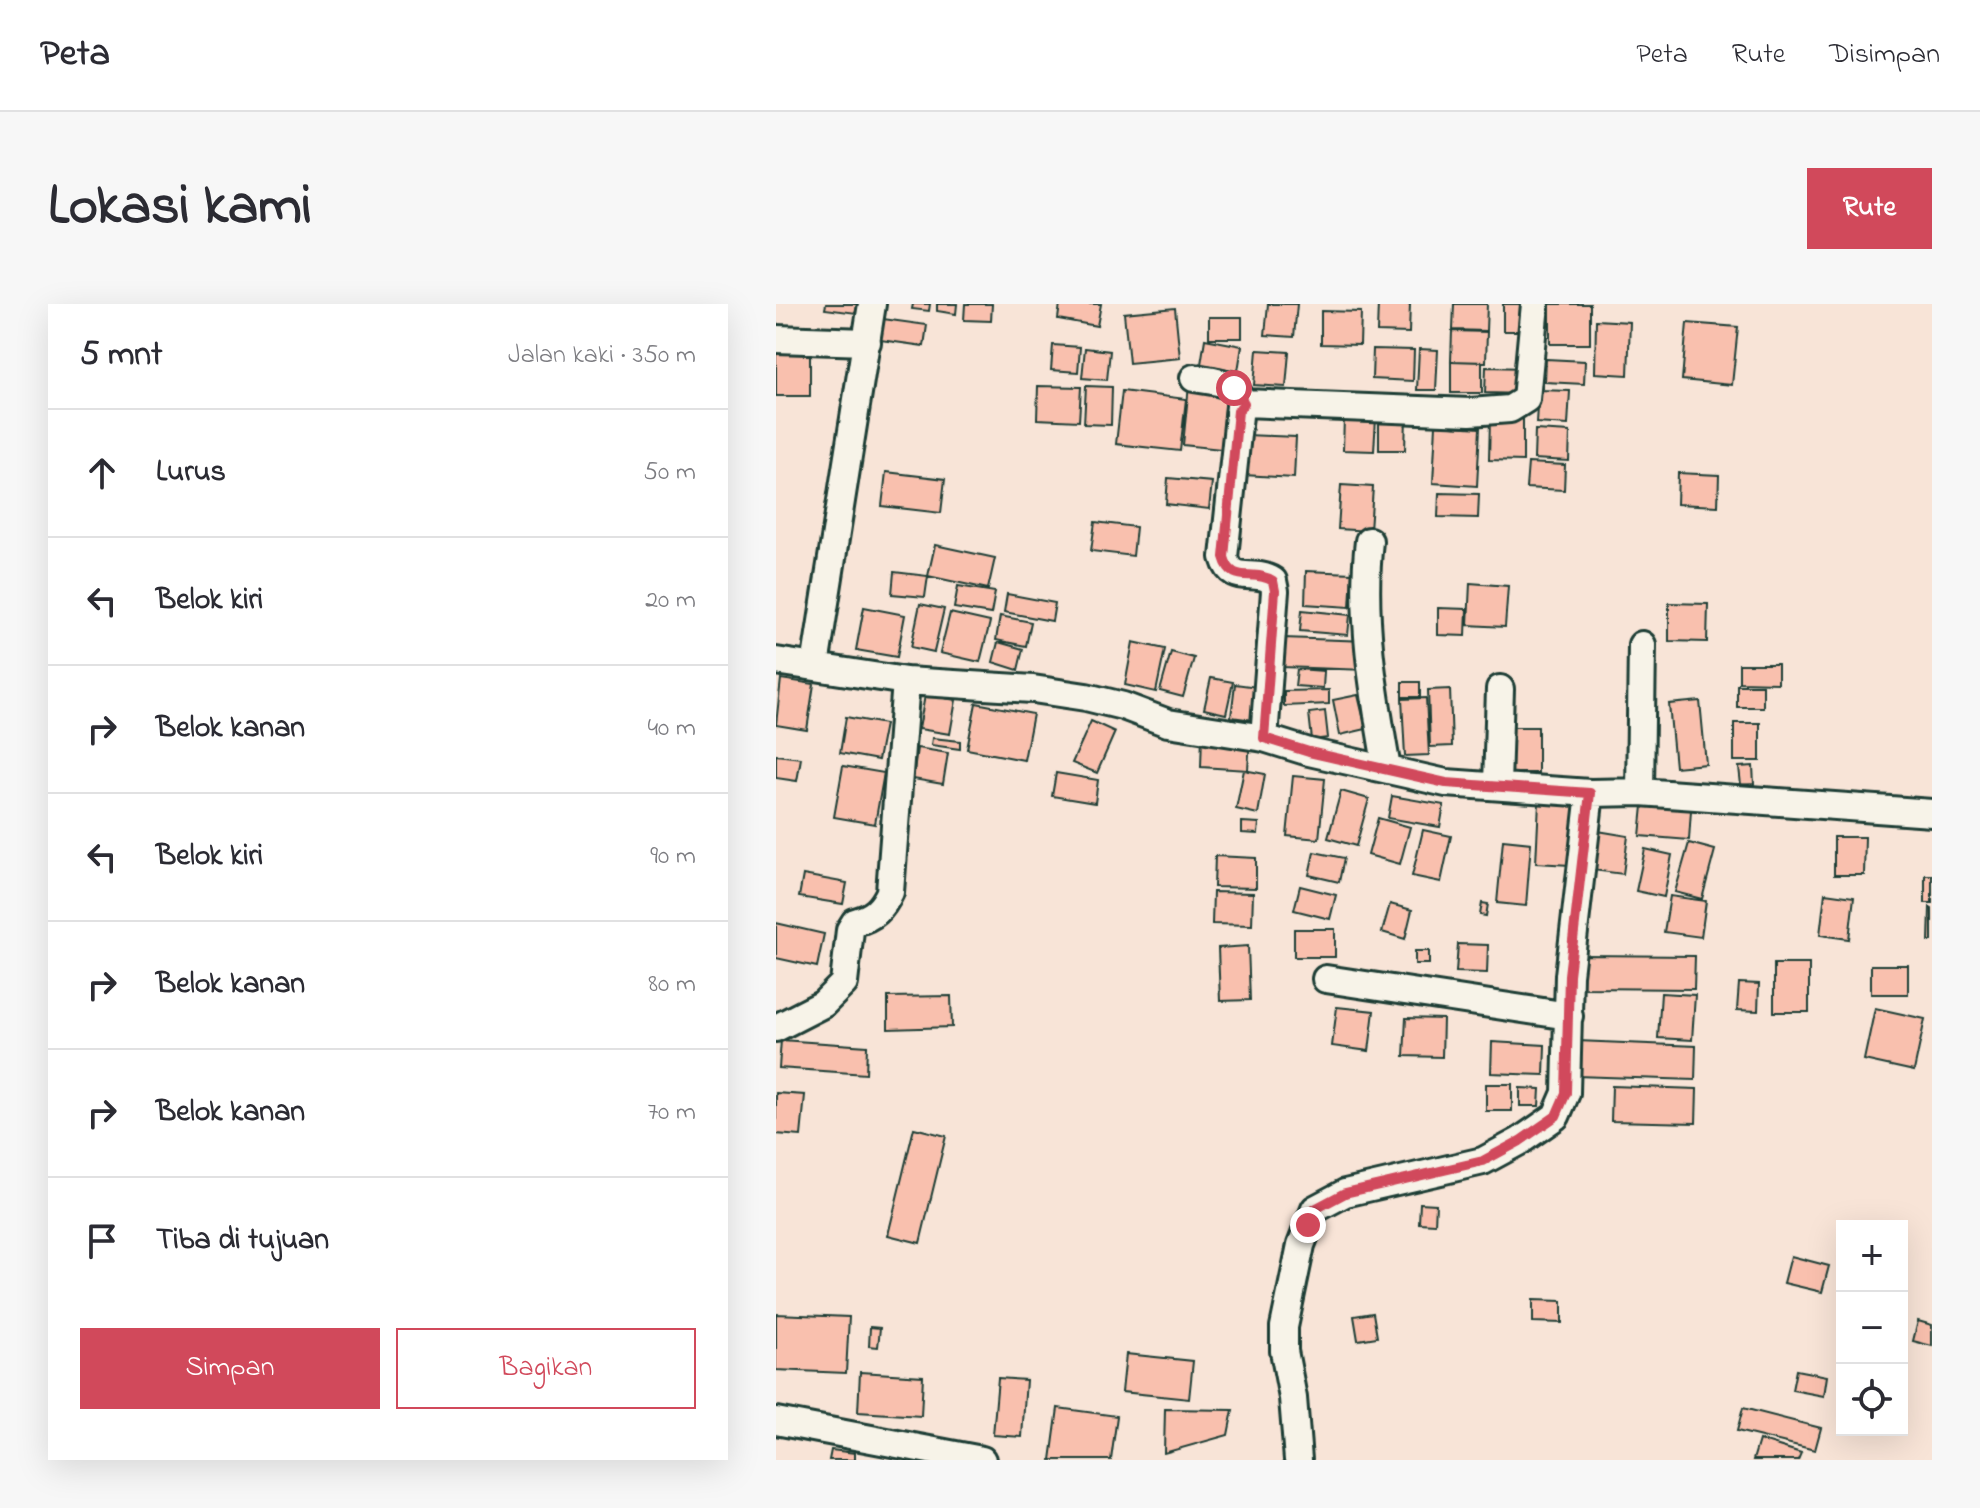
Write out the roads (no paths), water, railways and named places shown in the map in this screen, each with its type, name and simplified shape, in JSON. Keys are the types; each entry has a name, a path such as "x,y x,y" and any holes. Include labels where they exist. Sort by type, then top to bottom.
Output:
{"street":[{"path":"815,666 872,304"},
{"path":"1244,403 1470,412 1510,409 1526,399 1535,304"},
{"path":"776,339 867,342"},
{"path":"1194,378 1230,385 1244,403"},
{"path":"1244,403 1238,411 1224,557 1227,568 1233,574 1266,577 1273,581 1275,591 1264,738"},
{"path":"1369,541 1365,574 1372,683 1387,769"},
{"path":"1640,792 1642,645"},
{"path":"776,661 906,681 1033,689 1073,695 1123,706 1168,723 1264,738 1309,752 1446,783 1590,793 1640,792 1932,813"},
{"path":"776,1028 823,1004 844,983 850,930 855,922 882,909 890,892 906,681"},
{"path":"1497,785 1500,689"},
{"path":"1298,1460 1293,1398 1284,1351 1284,1327 1301,1245 1315,1209 1345,1193 1483,1161 1556,1116 1566,1093 1569,975 1590,793"},
{"path":"1326,979 1569,1016"},
{"path":"776,1421 982,1460"}]}
